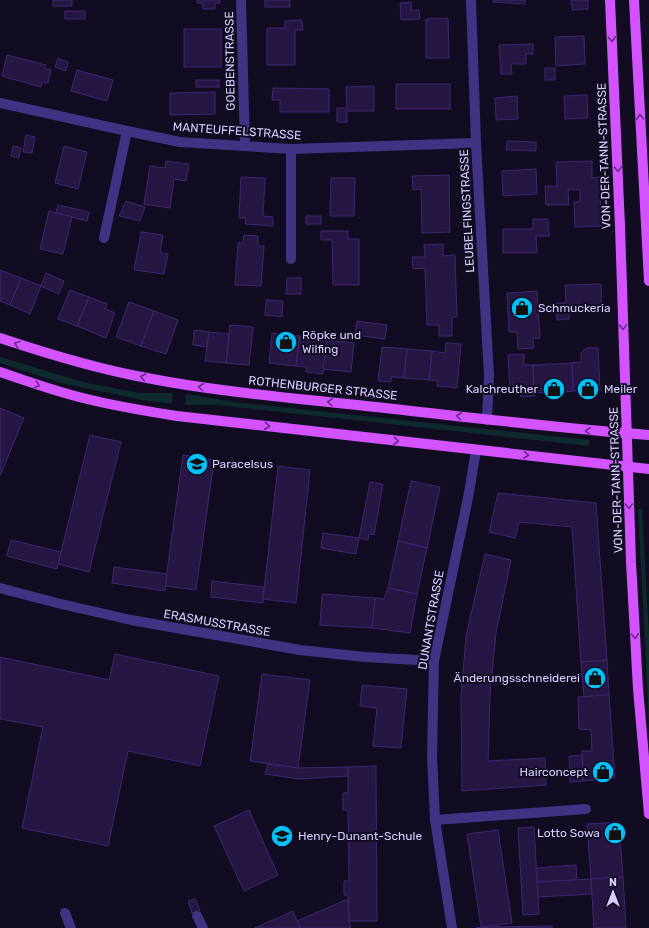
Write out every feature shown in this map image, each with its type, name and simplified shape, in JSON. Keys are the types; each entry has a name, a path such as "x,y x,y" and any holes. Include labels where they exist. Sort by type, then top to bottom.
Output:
{"main road":[{"name":"VON-DER-TANN-STRASSE","path":"610,0 620,210 631,562 638,690 649,814"},
{"path":"634,0 649,282"},
{"name":"ROTHENBURGER STRASSE","path":"0,338 40,352 89,365 181,384 271,396 597,432 649,435"},
{"path":"0,372 45,388 136,410 228,422 649,469"}],"street":[{"name":"GOEBENSTRASSE","path":"241,0 245,146"},
{"name":"LEUBELFINGSTRASSE","path":"471,0 476,143 489,376 487,420"},
{"name":"MANTEUFFELSTRASSE","path":"0,102 180,142 291,149 476,143"},
{"path":"104,238 127,131"},
{"path":"291,149 291,259"},
{"name":"DUNANTSTRASSE","path":"452,928 435,820 432,757 434,661 470,493 476,450"},
{"name":"ERASMUSSTRASSE","path":"0,588 131,620 300,650 365,657 434,661"},
{"path":"435,820 586,810"},
{"path":"65,913 71,928"},
{"path":"197,916 203,928"}],"green space":[{"path":"0,357 87,383 140,393 173,393 172,404 142,400 61,383 0,363"},
{"path":"186,394 234,402 589,440 589,446 217,405 185,405"},
{"path":"638,509 642,509 649,634 649,722"}],"building":[{"path":"53,0 72,0 72,6 53,6"},
{"path":"197,0 220,0 220,3 215,3 215,9 203,9 202,3 197,3"},
{"path":"265,0 290,0 290,7 265,7"},
{"path":"493,0 525,0 525,4 493,2"},
{"path":"571,0 588,0 588,9 572,10"},
{"path":"411,2 411,10 419,10 420,19 401,20 400,3"},
{"path":"65,11 85,11 85,19 65,19"},
{"path":"448,18 449,58 426,58 426,19"},
{"path":"302,20 303,30 295,30 295,65 267,65 267,28 285,28 285,21"},
{"path":"184,29 221,29 221,67 184,67"},
{"path":"584,36 585,64 556,66 555,37"},
{"path":"533,44 533,54 526,54 526,64 511,64 512,74 501,74 499,45"},
{"path":"7,55 46,65 45,69 51,70 48,83 42,82 41,87 2,76"},
{"path":"58,58 68,62 66,71 55,67"},
{"path":"545,68 555,68 555,80 545,80"},
{"path":"77,70 113,80 107,101 71,91"},
{"path":"196,80 219,80 219,87 196,87"},
{"path":"396,84 450,84 450,109 396,109"},
{"path":"374,86 374,111 347,111 347,122 337,122 337,108 347,108 346,87"},
{"path":"273,88 329,89 329,112 280,112 280,100 272,100"},
{"path":"215,92 215,114 170,115 170,93"},
{"path":"587,95 588,118 565,119 564,96"},
{"path":"517,96 518,119 496,120 495,98"},
{"path":"26,135 35,137 32,153 23,152"},
{"path":"507,141 536,142 536,151 506,150"},
{"path":"13,146 21,148 19,158 11,156"},
{"path":"64,146 87,152 78,189 55,183"},
{"path":"166,161 189,164 186,181 174,179 170,208 144,204 150,166 165,168"},
{"path":"592,161 592,178 600,177 601,226 575,227 574,202 580,201 580,190 568,190 569,205 546,205 545,186 557,186 556,162"},
{"path":"536,169 537,194 503,196 502,171"},
{"path":"449,175 450,232 422,233 421,189 413,190 412,176"},
{"path":"241,177 265,178 263,216 273,217 273,226 245,224 246,218 239,218"},
{"path":"331,178 355,178 354,216 330,216"},
{"path":"126,201 145,207 140,221 119,216"},
{"path":"58,205 89,212 87,221 56,213"},
{"path":"49,211 72,217 63,254 40,249"},
{"path":"306,216 321,216 321,224 306,224"},
{"path":"533,219 548,219 549,236 536,236 537,253 503,253 503,229 533,229"},
{"path":"321,231 348,231 348,239 359,239 359,285 333,285 332,240 321,240"},
{"path":"141,232 163,235 160,253 168,254 164,274 134,270"},
{"path":"244,235 258,236 258,246 264,246 261,286 235,285 238,243 243,243"},
{"path":"443,244 443,256 455,255 457,317 452,317 452,336 439,336 439,325 427,325 425,268 413,269 412,257 425,257 424,245"},
{"path":"0,270 21,278 10,305 0,301"},
{"path":"46,273 64,281 59,294 41,286"},
{"path":"21,278 41,286 30,314 10,305"},
{"path":"287,278 301,278 301,294 286,294"},
{"path":"601,284 602,311 569,312 569,319 557,320 556,303 566,303 565,285"},
{"path":"70,290 89,297 77,326 58,319"},
{"path":"537,291 540,338 533,338 534,348 518,349 517,332 509,332 507,293"},
{"path":"89,297 107,304 105,309 115,313 106,338 77,326"},
{"path":"266,300 283,301 282,317 265,315"},
{"path":"129,302 154,311 141,346 116,337"},
{"path":"154,311 178,320 166,354 141,346"},
{"path":"357,321 387,325 385,339 355,335"},
{"path":"230,325 253,327 249,365 226,363"},
{"path":"194,330 209,332 207,347 193,345"},
{"path":"209,332 229,334 226,363 205,361"},
{"path":"272,333 300,336 296,366 269,363"},
{"path":"300,336 327,340 323,374 306,372 306,367 296,366"},
{"path":"327,340 354,343 351,372 323,369"},
{"path":"446,343 461,344 457,388 437,386 438,381 429,380 432,351 445,353"},
{"path":"382,347 407,349 404,378 391,377 391,382 378,381"},
{"path":"586,348 598,348 600,391 598,391 598,394 593,396 582,395 579,394 579,391 573,391 572,363 581,362 581,353"},
{"path":"407,349 432,351 429,380 404,378"},
{"path":"524,354 524,365 533,365 535,396 521,397 520,393 510,393 508,355"},
{"path":"572,363 573,391 563,392 564,396 547,397 547,392 534,393 533,365"},
{"path":"0,408 24,418 0,476"},
{"path":"90,435 121,442 89,572 58,564"},
{"path":"183,455 214,460 196,590 165,586"},
{"path":"278,466 310,470 296,603 263,599"},
{"path":"411,481 440,487 427,548 398,541"},
{"path":"370,482 383,484 374,535 369,534 368,540 359,538"},
{"path":"498,493 596,503 607,660 581,662 572,527 519,522 515,538 489,532"},
{"path":"323,533 359,538 356,554 321,548"},
{"path":"11,540 61,552 57,569 7,556"},
{"path":"398,541 427,548 417,594 388,588"},
{"path":"485,554 511,560 496,633 490,695 488,761 545,758 546,785 462,791 461,697 466,636"},
{"path":"114,567 167,574 165,591 112,583"},
{"path":"212,581 264,587 263,603 211,597"},
{"path":"388,588 417,594 410,633 372,628 375,598 384,599"},
{"path":"322,594 375,598 372,628 320,625"},
{"path":"115,654 219,676 200,766 128,751 108,846 22,828 43,727 0,719 0,657 109,680"},
{"path":"607,660 609,695 584,697 581,662"},
{"path":"262,674 310,680 298,768 250,761"},
{"path":"362,685 407,689 401,748 373,746 377,708 360,706"},
{"path":"609,695 615,778 583,781 582,751 592,751 591,730 579,729 578,697"},
{"path":"582,755 583,781 570,782 569,756"},
{"path":"268,764 298,768 348,767 348,776 300,779 265,774"},
{"path":"376,766 377,921 349,921 348,895 344,895 344,881 349,881 348,810 343,810 343,793 348,793 348,767"},
{"path":"249,810 278,875 244,891 214,826"},
{"path":"619,822 623,877 591,879 587,824"},
{"path":"534,827 539,914 523,915 518,828"},
{"path":"498,830 512,923 481,927 467,834"},
{"path":"576,865 577,880 537,882 536,868"},
{"path":"623,877 626,928 594,928 591,879"},
{"path":"591,879 592,894 538,897 537,882"},
{"path":"195,899 200,910 192,913 188,901"},
{"path":"348,899 349,921 351,927 300,928 297,921"},
{"path":"293,911 300,928 255,928"},
{"path":"552,926 552,928 476,928 481,927"}],"place":[{"name":"Schmuckeria","path":"522,308"},
{"name":"Röpke und Wilfing","path":"286,342"},
{"name":"Kalchreuther","path":"554,389"},
{"name":"Meiler","path":"588,389"},
{"name":"Paracelsus","path":"197,464"},
{"name":"Änderungsschneiderei","path":"595,678"},
{"name":"Hairconcept","path":"603,772"},
{"name":"Lotto Sowa","path":"615,833"},
{"name":"Henry-Dunant-Schule","path":"282,836"}]}
